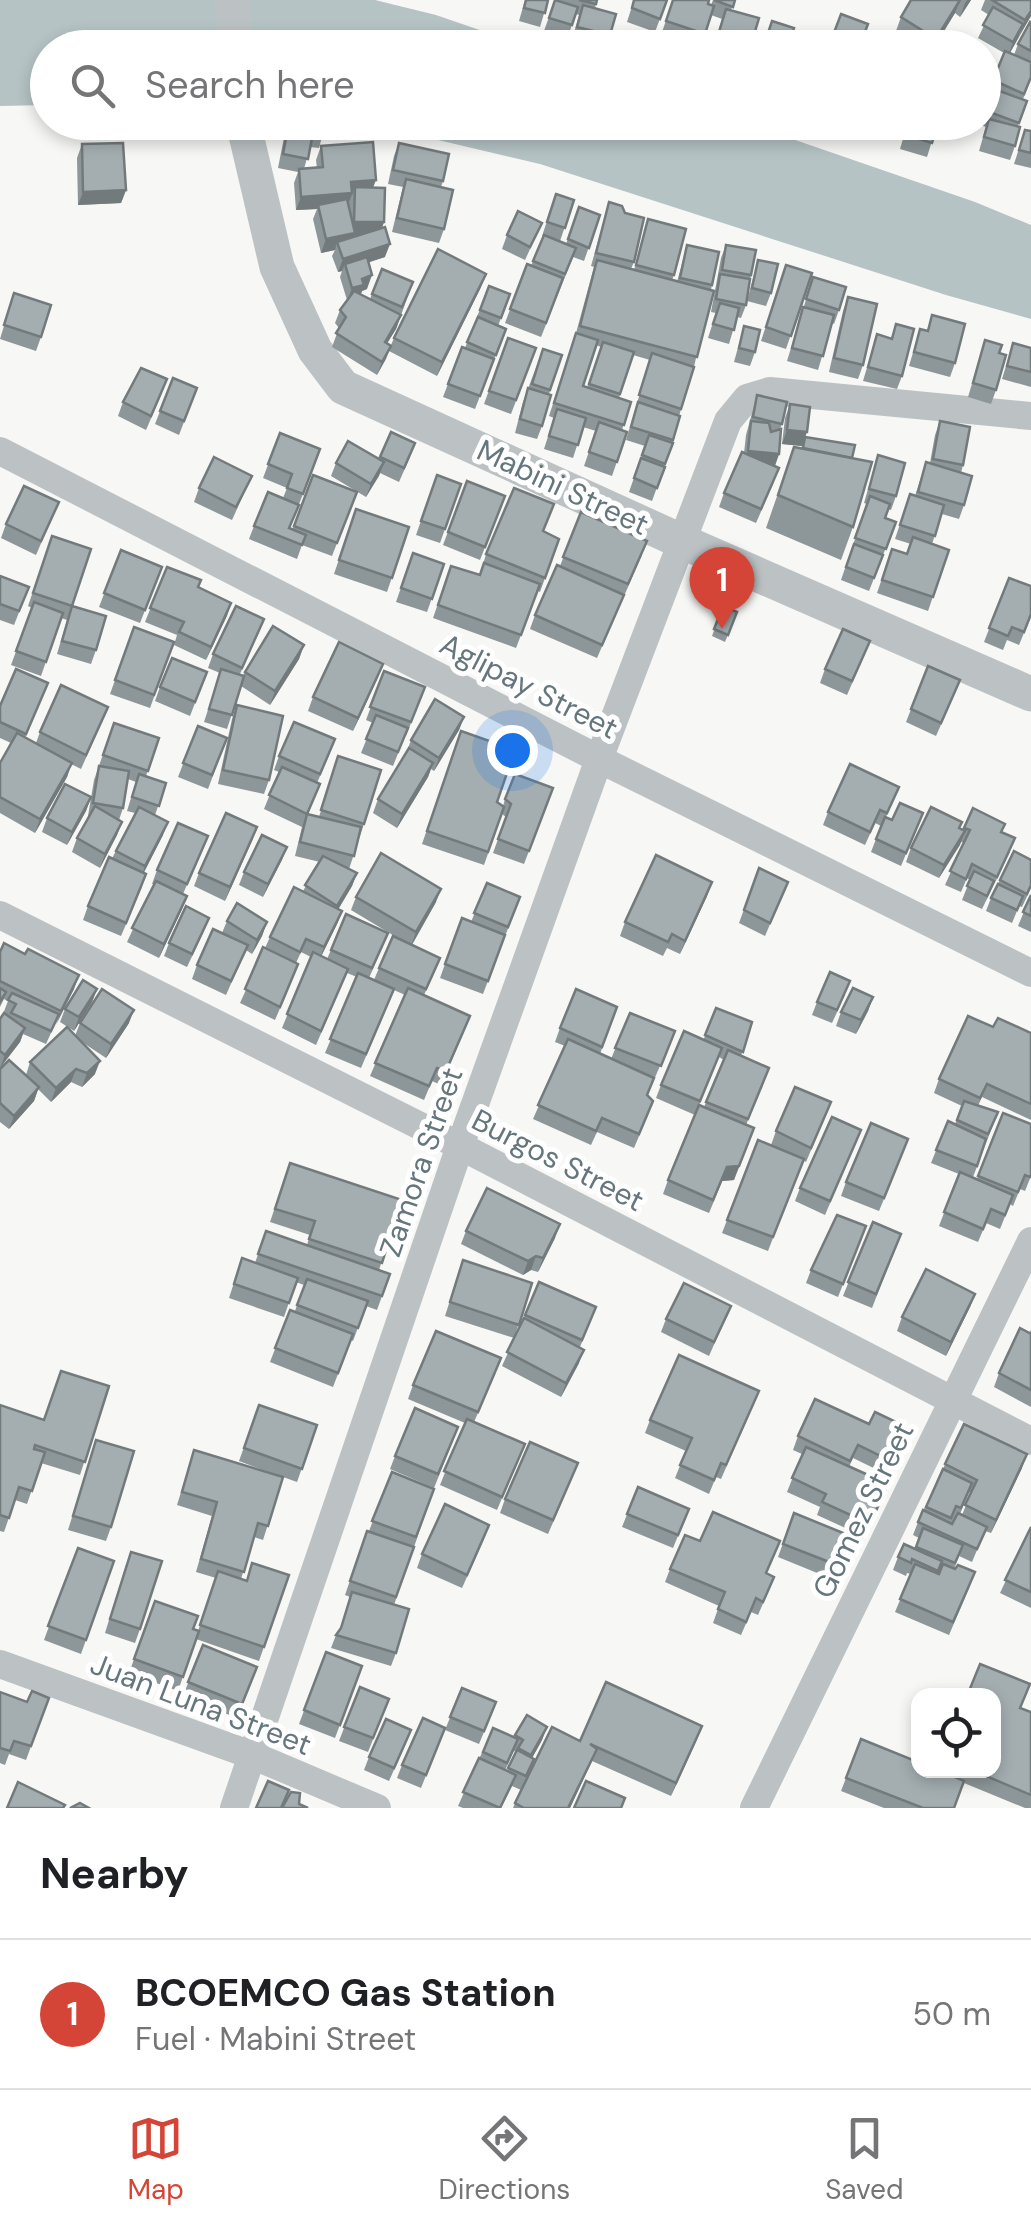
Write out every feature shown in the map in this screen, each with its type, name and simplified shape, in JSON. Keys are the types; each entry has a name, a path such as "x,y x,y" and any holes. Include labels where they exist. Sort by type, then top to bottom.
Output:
{"street":[{"path":"232,0 235,30"},
{"name":"Mabini Street","path":"246,140 277,267 314,350 343,386 683,542 1031,694"},
{"name":"Zamora Street","path":"234,1808 460,1146 599,758 728,421 748,398 770,390 1031,416"},
{"name":"Aglipay Street","path":"0,451 599,758 1031,973"},
{"name":"Burgos Street","path":"0,915 460,1146 1031,1441"},
{"name":"Gomez Street","path":"754,1808 1031,1242"},
{"name":"Juan Luna Street","path":"0,1664 254,1756 377,1808"}],"shaded area":[{"path":"0,0 375,0 480,30 30,30 30,105 0,106"},
{"path":"438,140 795,140 1031,225 1031,319 946,295 540,164"}],"building":[{"path":"526,0 548,0 545,13 524,8"},
{"path":"555,0 578,7 572,25 549,18"},
{"path":"634,0 667,0 660,19 632,8"},
{"path":"673,0 709,0 708,4 714,6 706,30 666,21"},
{"path":"714,0 735,0 733,7"},
{"path":"911,0 960,0 942,30 922,30 901,17"},
{"path":"992,0 1031,0 1031,11 1025,20"},
{"path":"583,5 616,14 611,30 577,27"},
{"path":"993,7 1023,24 1013,42 1001,35 1001,30 983,25"},
{"path":"726,9 759,18 755,30 720,30"},
{"path":"841,14 868,24 866,30 835,30"},
{"path":"772,21 794,28 793,30 769,30"},
{"path":"1031,23 1031,51 1018,44"},
{"path":"1005,51 1031,62 1031,77 1024,94 1001,84"},
{"path":"1001,92 1027,101 1019,123 1001,116"},
{"path":"1001,122 1020,127 1015,146 994,140 1001,140"},
{"path":"1025,130 1031,131 1031,153 1019,150"},
{"path":"286,140 312,140 308,159 283,154"},
{"path":"373,142 376,180 351,182 352,193 301,197 299,169 323,167 321,146"},
{"path":"123,143 126,190 83,192 82,144"},
{"path":"399,143 449,154 443,181 393,170"},
{"path":"406,179 453,190 444,229 397,218"},
{"path":"355,187 385,188 384,222 354,222"},
{"path":"556,194 574,200 565,228 547,222"},
{"path":"347,199 355,233 326,239 318,205"},
{"path":"609,202 622,206 625,213 644,218 634,262 596,253"},
{"path":"579,207 600,215 589,248 568,239"},
{"path":"518,211 542,223 530,247 507,235"},
{"path":"648,219 686,229 674,275 636,265"},
{"path":"385,227 390,244 343,259 337,242"},
{"path":"544,235 576,248 565,274 533,261"},
{"path":"687,245 719,252 712,285 680,278"},
{"path":"726,245 756,250 751,275 722,270"},
{"path":"438,249 486,274 442,362 394,338"},
{"path":"367,257 372,275 362,279 364,285 352,288 345,264"},
{"path":"597,260 714,291 697,357 580,326"},
{"path":"758,260 778,264 771,293 752,288"},
{"path":"527,264 563,278 546,323 510,309"},
{"path":"786,265 812,273 791,336 766,327"},
{"path":"382,269 413,282 402,307 372,294"},
{"path":"720,274 750,279 746,305 716,299"},
{"path":"813,277 846,287 839,310 806,299"},
{"path":"489,286 510,294 501,318 480,310"},
{"path":"354,291 401,315 385,342 391,346 382,362 336,333 346,317 340,310"},
{"path":"14,293 51,305 41,337 4,325"},
{"path":"848,297 877,304 863,365 834,358"},
{"path":"720,303 739,308 734,330 713,324"},
{"path":"803,307 834,315 823,356 792,348"},
{"path":"932,315 965,324 955,363 914,352 920,329 928,331"},
{"path":"478,317 506,329 496,355 467,342"},
{"path":"896,324 914,329 902,376 868,367 877,334 892,339"},
{"path":"744,326 760,330 755,352 739,348"},
{"path":"576,333 598,340 583,386 631,402 624,425 554,403"},
{"path":"508,338 536,348 516,400 489,391"},
{"path":"985,340 1002,345 999,353 1006,355 996,390 973,383"},
{"path":"603,342 634,352 620,394 589,384"},
{"path":"1013,343 1031,348 1031,372 1007,366"},
{"path":"462,347 494,359 480,396 448,384"},
{"path":"543,349 562,355 550,390 532,384"},
{"path":"652,353 694,367 681,409 639,395"},
{"path":"141,368 167,379 151,416 123,402"},
{"path":"173,378 197,388 184,421 160,411"},
{"path":"528,388 551,395 542,426 520,419"},
{"path":"757,395 787,402 782,424 753,417"},
{"path":"638,402 680,416 673,440 631,427"},
{"path":"790,404 810,407 807,432 787,430"},
{"path":"557,409 586,418 578,445 549,436"},
{"path":"751,421 769,423 771,432 781,429 779,454 748,451"},
{"path":"940,421 970,427 963,465 933,459"},
{"path":"599,422 627,432 617,462 589,452"},
{"path":"391,432 415,443 404,468 380,457"},
{"path":"280,433 320,449 303,494 287,488 292,474 268,464"},
{"path":"649,435 673,443 665,464 642,455"},
{"path":"805,437 855,445 852,458 803,448"},
{"path":"348,441 384,462 371,484 336,463"},
{"path":"794,447 872,462 853,527 778,495"},
{"path":"742,452 779,468 761,509 724,493"},
{"path":"878,455 905,463 896,496 869,489"},
{"path":"214,457 252,476 236,507 199,488"},
{"path":"641,458 665,467 657,488 634,478"},
{"path":"926,462 972,476 964,505 918,492"},
{"path":"313,475 357,492 337,543 294,526"},
{"path":"437,475 461,484 445,529 421,521"},
{"path":"467,481 505,496 485,547 448,532"},
{"path":"24,486 59,502 41,541 6,524"},
{"path":"514,488 554,504 543,531 559,539 545,578 486,554"},
{"path":"268,492 299,505 289,528 306,535 302,545 254,526"},
{"path":"910,494 944,505 935,536 900,525"},
{"path":"870,496 890,504 885,518 896,522 886,549 855,538"},
{"path":"356,509 409,527 392,578 339,560"},
{"path":"581,512 647,541 628,584 563,557"},
{"path":"52,536 91,549 72,606 33,593"},
{"path":"913,537 949,550 933,597 882,580 892,549 907,554"},
{"path":"854,544 883,555 874,578 846,567"},
{"path":"121,550 162,567 145,610 104,593"},
{"path":"413,553 444,564 432,599 401,588"},
{"path":"484,563 540,584 521,635 438,605 451,566 480,575"},
{"path":"557,565 624,595 602,645 535,615"},
{"path":"167,567 201,580 198,587 231,603 211,647 179,632 184,622 150,608"},
{"path":"0,576 29,587 19,611 0,604"},
{"path":"1009,578 1031,586 1031,614 1024,632 1012,627 1008,636 989,628"},
{"path":"34,602 63,613 46,662 16,651"},
{"path":"72,606 106,616 96,650 62,641"},
{"path":"236,606 264,619 242,668 213,654"},
{"path":"723,606 737,612 728,635 714,629"},
{"path":"273,626 304,645 275,691 245,672"},
{"path":"134,627 174,642 154,695 115,680"},
{"path":"843,629 870,641 852,681 825,669"},
{"path":"339,642 383,664 358,718 313,697"},
{"path":"172,658 207,672 195,702 160,687"},
{"path":"928,666 960,680 941,723 911,709"},
{"path":"16,669 48,683 26,734 0,722 0,706"},
{"path":"221,669 244,676 232,715 209,709"},
{"path":"384,671 425,687 411,722 370,707"},
{"path":"61,685 108,707 86,755 40,732"},
{"path":"435,699 464,717 439,758 411,740"},
{"path":"237,705 283,716 269,780 223,770"},
{"path":"376,715 408,728 398,752 366,739"},
{"path":"294,722 335,739 320,774 279,756"},
{"path":"114,723 159,738 148,771 103,755"},
{"path":"198,726 227,738 212,775 183,763"},
{"path":"461,731 515,750 497,802 504,807 488,852 427,831"},
{"path":"17,733 72,763 40,819 0,797 0,763"},
{"path":"409,748 433,763 402,814 378,799"},
{"path":"338,756 381,770 364,824 321,810"},
{"path":"850,764 899,787 887,813 880,810 870,832 828,812"},
{"path":"99,766 129,771 123,808 93,803"},
{"path":"282,767 320,784 307,814 269,795"},
{"path":"139,774 166,783 159,806 132,797"},
{"path":"515,774 553,788 529,851 498,839 511,804 505,799"},
{"path":"65,784 91,797 72,832 47,818"},
{"path":"900,803 923,813 906,853 876,839 885,817 892,820"},
{"path":"95,806 122,822 105,854 77,838"},
{"path":"139,807 168,822 145,866 116,851"},
{"path":"931,807 962,822 959,828 965,831 944,865 911,848"},
{"path":"973,808 1005,824 1001,832 1015,838 997,877 972,864 966,879 950,871 970,830 964,828"},
{"path":"226,813 257,827 230,887 199,873"},
{"path":"307,814 361,827 354,856 300,842"},
{"path":"178,823 208,836 187,884 157,870"},
{"path":"262,835 287,847 268,884 244,872"},
{"path":"1014,851 1031,860 1027,894 1000,880"},
{"path":"381,853 441,889 416,932 356,897"},
{"path":"656,855 712,882 685,941 672,934 668,942 625,922"},
{"path":"323,856 357,873 337,906 305,885"},
{"path":"109,857 146,874 126,923 88,906"},
{"path":"759,868 788,882 770,923 744,910"},
{"path":"974,871 994,881 987,896 967,886"},
{"path":"156,881 187,896 164,944 132,928"},
{"path":"487,883 520,897 508,927 474,913"},
{"path":"998,884 1023,896 1017,910 991,898"},
{"path":"294,887 342,911 324,947 306,939 300,952 270,937"},
{"path":"1031,895 1031,916 1023,912"},
{"path":"237,903 267,922 257,940 227,921"},
{"path":"186,906 209,918 192,954 169,943"},
{"path":"346,914 388,933 372,968 331,950"},
{"path":"462,918 505,935 488,981 445,964"},
{"path":"213,929 248,945 231,981 197,965"},
{"path":"393,936 440,958 426,989 379,968"},
{"path":"4,943 25,954 28,949 79,975 61,1011 0,981 0,952"},
{"path":"263,947 298,964 280,1007 245,989"},
{"path":"313,952 348,969 321,1031 287,1014"},
{"path":"830,972 850,981 837,1010 817,1002"},
{"path":"358,973 394,989 366,1054 330,1039"},
{"path":"83,980 97,989 79,1017 65,1009"},
{"path":"408,988 470,1016 446,1071 437,1068 429,1086 375,1063"},
{"path":"853,988 873,997 861,1020 841,1012"},
{"path":"102,989 134,1010 111,1044 80,1023"},
{"path":"576,989 617,1007 602,1047 560,1028"},
{"path":"12,993 59,1014 51,1031 11,1013 16,1004 8,1000"},
{"path":"716,1008 752,1022 743,1052 705,1035"},
{"path":"4,1013 25,1028 5,1055 0,1051 0,1019"},
{"path":"630,1013 675,1031 661,1066 615,1048"},
{"path":"968,1016 993,1027 998,1018 1031,1033 1031,1104 987,1084 980,1098 939,1079"},
{"path":"67,1027 100,1061 87,1073 76,1069 56,1088 30,1062"},
{"path":"684,1031 722,1048 700,1101 661,1085"},
{"path":"568,1039 654,1078 647,1095 653,1101 639,1134 602,1118 596,1131 538,1105"},
{"path":"728,1050 769,1068 748,1119 706,1102"},
{"path":"9,1060 39,1087 14,1116 0,1103 0,1069"},
{"path":"795,1087 831,1102 811,1148 776,1131"},
{"path":"964,1101 998,1112 988,1134 957,1120"},
{"path":"699,1105 754,1128 739,1166 727,1167 713,1200 668,1180"},
{"path":"1003,1113 1031,1124 1031,1175 1025,1175 1018,1192 978,1176"},
{"path":"832,1117 861,1130 830,1201 800,1188"},
{"path":"948,1121 986,1139 977,1166 936,1150"},
{"path":"871,1123 908,1139 884,1198 846,1182"},
{"path":"758,1140 804,1159 773,1237 727,1220"},
{"path":"290,1163 402,1200 382,1263 309,1239 315,1221 275,1209"},
{"path":"960,1172 1013,1195 1005,1215 991,1209 983,1229 944,1212"},
{"path":"487,1188 560,1224 543,1258 536,1256 528,1261 466,1231"},
{"path":"837,1215 866,1226 843,1284 811,1270"},
{"path":"873,1222 901,1234 876,1294 848,1282"},
{"path":"266,1231 390,1274 382,1296 258,1254"},
{"path":"242,1258 298,1278 289,1303 234,1284"},
{"path":"463,1260 532,1283 519,1325 450,1302"},
{"path":"926,1269 975,1294 951,1342 902,1317"},
{"path":"307,1279 368,1301 358,1328 297,1305"},
{"path":"539,1282 596,1307 582,1340 525,1315"},
{"path":"684,1283 731,1306 714,1342 666,1319"},
{"path":"290,1310 353,1334 338,1373 275,1348"},
{"path":"524,1318 584,1350 566,1383 507,1352"},
{"path":"1020,1328 1031,1334 1031,1390 999,1373"},
{"path":"436,1331 501,1358 478,1412 413,1385"},
{"path":"679,1355 759,1391 726,1465 721,1463 714,1480 680,1465 692,1438 650,1420"},
{"path":"61,1371 109,1386 85,1462 35,1445 34,1449 45,1452 32,1491 19,1487 9,1518 0,1515 0,1405 44,1420"},
{"path":"815,1399 869,1424 875,1412 913,1430 897,1464 858,1445 850,1461 798,1436"},
{"path":"259,1405 317,1425 302,1469 244,1448"},
{"path":"415,1408 458,1427 438,1474 395,1456"},
{"path":"467,1419 525,1444 502,1497 444,1471"},
{"path":"964,1424 1027,1454 996,1520 965,1505 977,1480 945,1464"},
{"path":"96,1440 134,1451 111,1527 73,1516"},
{"path":"530,1442 578,1463 553,1520 505,1499"},
{"path":"806,1447 888,1484 870,1524 822,1502 826,1494 792,1478"},
{"path":"194,1450 283,1477 268,1526 258,1523 244,1572 201,1559 217,1502 182,1492"},
{"path":"943,1469 972,1483 961,1508 956,1506 951,1518 926,1507"},
{"path":"392,1472 434,1489 416,1537 372,1521"},
{"path":"638,1487 689,1509 678,1535 627,1514"},
{"path":"445,1504 489,1525 467,1575 422,1554"},
{"path":"923,1510 952,1524 958,1513 987,1527 977,1549 918,1522"},
{"path":"713,1512 780,1541 766,1573 774,1577 763,1602 756,1598 746,1622 718,1609 725,1592 670,1569 685,1535 700,1541"},
{"path":"794,1513 848,1535 837,1565 783,1544"},
{"path":"1031,1527 1031,1592 1005,1580"},
{"path":"923,1528 963,1545 955,1563 916,1547"},
{"path":"367,1531 414,1547 396,1597 350,1581"},
{"path":"904,1544 942,1561 938,1571 898,1557"},
{"path":"78,1548 114,1561 86,1640 48,1626"},
{"path":"131,1552 162,1561 140,1629 110,1619"},
{"path":"252,1563 289,1575 264,1647 200,1625 218,1571 247,1581"},
{"path":"915,1564 939,1574 943,1564 975,1572 953,1622 900,1599"},
{"path":"352,1592 409,1609 396,1653 336,1635"},
{"path":"155,1601 198,1616 193,1629 199,1631 183,1677 134,1659"},
{"path":"203,1645 257,1667 242,1704 188,1682"},
{"path":"326,1652 362,1666 340,1725 304,1710"},
{"path":"980,1664 1030,1684 1020,1708 1031,1712 1031,1795 991,1778 1001,1778 1001,1688 970,1688"},
{"path":"606,1682 702,1726 676,1783 590,1744 597,1749 568,1808 524,1808 515,1803 552,1727 580,1741"},
{"path":"360,1687 389,1699 373,1738 344,1727"},
{"path":"462,1688 496,1702 484,1731 450,1717"},
{"path":"32,1691 49,1698 31,1746 14,1741 10,1751 0,1748 0,1692 27,1702"},
{"path":"527,1715 547,1727 531,1755 518,1748 523,1740 515,1735"},
{"path":"423,1718 445,1728 426,1775 402,1765"},
{"path":"386,1719 411,1730 394,1768 369,1757"},
{"path":"493,1728 518,1739 507,1763 483,1752"},
{"path":"861,1739 911,1759 911,1778 964,1781 954,1808 923,1808 846,1778"},
{"path":"517,1750 534,1759 526,1776 508,1768"},
{"path":"479,1758 516,1775 500,1808 463,1792"},
{"path":"268,1781 289,1790 281,1808 256,1808"},
{"path":"586,1781 625,1798 621,1808 574,1808"},
{"path":"18,1782 65,1805 7,1808"},
{"path":"291,1792 300,1793 299,1804 308,1808 282,1808"}],"place":[{"name":"BCOEMCO Gas Station","path":"722,629"}]}
